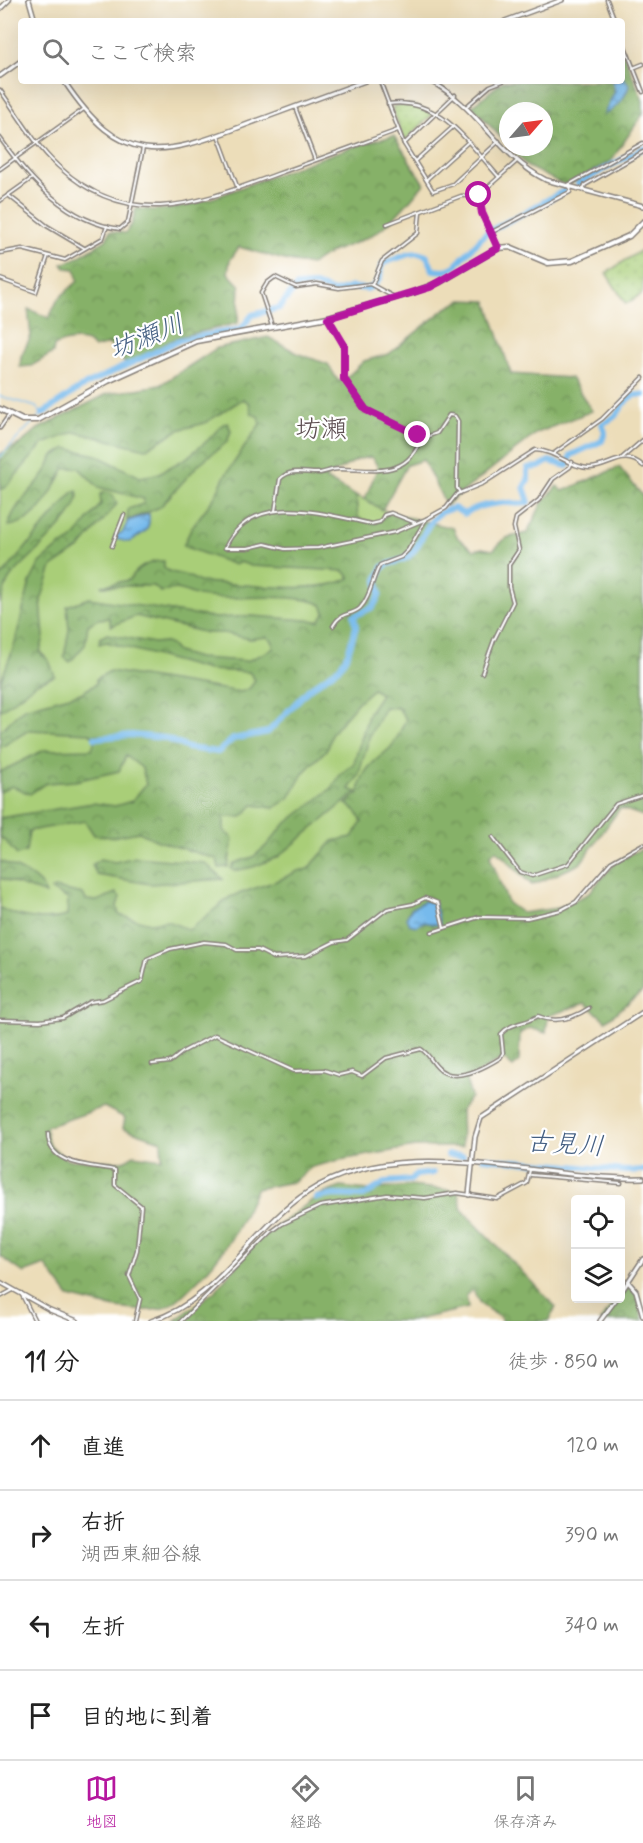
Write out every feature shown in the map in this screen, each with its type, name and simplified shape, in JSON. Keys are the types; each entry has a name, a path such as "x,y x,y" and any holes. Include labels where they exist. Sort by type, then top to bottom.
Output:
{"main road":[{"path":"0,409 22,420 38,420 108,381 204,339 328,318 440,282 498,248 510,247 548,262 566,262 629,236 643,222"}],"street":[{"path":"0,9 9,0"},
{"path":"29,0 34,18"},
{"path":"513,18 562,0"},
{"path":"607,0 614,18"},
{"path":"625,47 643,92"},
{"path":"0,76 18,63"},
{"path":"633,68 643,64"},
{"path":"66,84 84,109 111,134 143,148 184,148 356,84"},
{"path":"381,84 404,144 433,191 453,184 499,141 455,95 435,84"},
{"path":"467,106 495,84"},
{"path":"0,90 38,143 57,165 80,183 107,197 132,204 181,206 238,189 398,130"},
{"path":"404,144 455,95"},
{"path":"388,104 410,103 438,112 499,177"},
{"path":"295,107 315,160"},
{"path":"0,169 84,109"},
{"path":"415,161 453,127"},
{"path":"218,135 238,189"},
{"path":"0,138 31,179 69,208 107,226 124,228 132,204 143,148"},
{"path":"426,180 467,142"},
{"path":"568,186 643,142"},
{"path":"582,190 585,184 643,152"},
{"path":"512,156 539,177 643,206"},
{"path":"387,224 461,196 479,195 517,161"},
{"path":"0,201 31,179"},
{"path":"492,232 570,192 568,186"},
{"path":"8,195 46,226 84,248"},
{"path":"479,195 482,213 498,248"},
{"path":"372,285 382,261 418,233 420,211"},
{"path":"0,253 22,249 65,260 103,238 107,226"},
{"path":"0,279 36,292 48,256"},
{"path":"273,328 261,296 263,289 273,278 296,287 317,284 339,288 372,285 394,297"},
{"path":"328,318 344,345 344,379 366,410 422,436 433,436 437,433 449,415 457,418 456,488 460,493"},
{"path":"553,454 603,419 643,378"},
{"path":"0,428 9,415"},
{"path":"275,511 280,479 290,472 321,473 339,469 356,472 381,471 407,461 418,448 422,436"},
{"path":"416,523 391,513 384,515 380,522 371,524 309,511 275,511 258,515 242,524 225,548 248,548 265,544 285,549 318,548 395,532 426,519 441,512 460,493 484,483 535,450 590,468 622,458 643,440"},
{"path":"622,458 635,460 643,466"},
{"path":"482,673 494,640 513,602 509,565 519,550 514,527 516,518 539,500 553,478 570,467 572,462"},
{"path":"112,546 124,515"},
{"path":"333,626 342,614 359,609 366,600 380,565 401,556 408,550 426,519"},
{"path":"493,837 520,872 531,876 568,864 616,804 629,797 643,795"},
{"path":"432,932 479,917 526,918 561,910 576,902 611,862 643,844"},
{"path":"0,1020 40,1021 63,1018 90,1002 103,1000 137,984 145,976 147,959 170,949 219,943 237,950 258,950 274,958 306,956 334,942 347,940 387,909 413,904 425,898 438,903 444,928"},
{"path":"152,1064 170,1062 184,1051 215,1035 228,1038 264,1059 294,1071 324,1070 339,1075 352,1072 362,1076 386,1058 421,1049 440,1070 453,1074 465,1074 500,1058 503,1053 501,1034 509,1026 528,1023 538,1016 551,1019 576,1017 589,1008"},
{"path":"470,1195 476,1129 484,1114 643,1012"},
{"path":"48,1134 48,1143 59,1157 78,1164 115,1170 115,1185 141,1206 137,1250 129,1276 140,1299 135,1321"},
{"path":"151,1321 176,1311 209,1286 284,1209 328,1180 361,1168 394,1162 472,1165 643,1178"},
{"path":"181,1321 271,1232 304,1213 334,1202 364,1200 374,1196 425,1198 457,1193 496,1199 527,1183 530,1170"},
{"path":"530,1175 621,1183"},
{"path":"625,1288 643,1259"},
{"path":"0,1282 77,1321"},
{"path":"628,1283 636,1291 643,1316"},
{"path":"0,1297 14,1290"},
{"path":"21,1293 29,1314 35,1321"},
{"path":"600,1321 614,1303"}],"green space":[{"path":"625,57 643,101 643,114 611,161 566,186 528,167 518,156 553,156 553,102 499,102 499,135 472,106 499,84 625,84"},
{"path":"413,105 433,114 404,141 392,107"},
{"path":"394,136 424,184 385,226 362,240 326,255 311,265 239,247 230,260 228,273 240,286 238,323 179,337 130,362 125,363 109,344 94,348 86,342 76,340 54,346 53,353 31,366 20,367 21,356 31,336 28,309 49,318 58,299 78,281 75,269 65,268 62,264 75,259 106,240 110,231 125,233 132,224 136,208 167,209 198,203 342,150"},
{"path":"643,249 643,293 626,304 606,273"},
{"path":"462,300 487,301 511,374 571,378 592,411 537,433 446,505 423,460 407,465 382,510 365,499 378,467 372,457 359,459 324,478 356,496 358,518 375,524 390,513 453,528 458,538 474,550 482,548 493,550 506,538 527,533 542,503 557,486 563,491 619,467 643,496 643,816 620,808 580,864 532,885 496,850 490,856 508,903 522,913 558,908 588,894 617,861 643,848 643,991 606,1021 585,1003 548,1016 546,1033 530,1028 520,1033 519,1061 513,1067 503,1058 466,1080 471,1097 461,1110 462,1147 415,1147 340,1160 312,1167 293,1182 256,1189 236,1231 221,1254 187,1291 168,1306 149,1310 125,1309 69,1297 45,1265 24,1273 0,1256 0,908 33,918 59,918 67,916 68,899 51,890 54,888 83,894 86,900 97,901 116,893 120,897 117,906 119,915 150,923 168,921 189,930 230,897 308,869 333,841 352,837 362,822 356,811 346,804 359,793 365,772 392,745 406,719 398,708 385,707 370,735 358,777 349,789 357,792 278,857 253,867 234,871 231,868 235,863 253,857 266,846 284,825 332,788 340,775 354,763 369,712 381,694 373,689 358,702 332,733 328,748 304,772 289,798 274,808 253,805 242,817 224,817 224,830 233,839 228,867 219,868 217,859 158,841 139,832 112,837 94,835 85,821 29,831 26,852 17,855 0,836 0,818 93,803 115,806 132,801 146,784 142,768 126,756 119,771 75,781 46,783 30,794 12,786 0,792 0,772 44,750 92,749 95,740 90,733 29,730 0,748 0,731 24,708 81,693 96,684 96,679 110,671 241,692 250,688 255,680 249,672 208,670 106,642 99,644 100,638 107,634 154,643 164,642 171,645 177,652 198,658 247,661 273,649 273,642 267,637 250,639 224,633 207,633 136,616 111,626 109,618 98,619 88,625 85,645 70,662 64,657 69,630 67,606 89,598 216,618 252,616 319,621 325,612 322,605 311,601 266,597 206,597 175,589 161,592 153,586 101,586 129,580 144,566 159,561 164,561 164,568 171,572 189,576 199,582 298,587 335,583 350,578 344,571 251,566 240,562 235,565 183,546 192,527 214,498 225,476 260,424 259,417 252,414 249,403 243,399 205,423 178,430 146,449 75,432 43,444 6,487 0,490 0,461 38,429 107,394 160,385 217,348 268,337 299,354 328,364 338,381 344,380 364,361 389,354 445,309","holes":["104,1107 125,1118 123,1128 161,1141 162,1159 134,1155 124,1161 67,1160 48,1143 46,1127"]},
{"path":"261,388 339,554 426,708 363,810 360,833 299,885 189,938 0,928 0,454 39,434"},
{"path":"228,423 231,431 227,442 199,464 160,507 127,521 128,509 143,504 144,499 98,487 79,468 65,468 49,496 36,512 19,524 8,526 17,507 43,475 52,457 66,448 96,455 140,477 157,474 185,459 223,424"},
{"path":"77,491 77,500 72,511 63,524 10,578 0,604 0,578 73,492"},
{"path":"105,492 113,495 117,504 80,548 52,567 41,600 44,637 40,652 49,661 55,676 37,683 0,711 0,683 14,646 30,582 40,563 60,546 72,540 101,504 100,494"},
{"path":"356,495 388,512 380,522 366,523 356,516"},
{"path":"136,857 205,863 223,879 150,884 97,875 92,865 100,859 115,862"},
{"path":"0,861 33,878 46,894 0,878"},
{"path":"410,1186 458,1191 462,1209 467,1215 556,1307 548,1321 501,1321 501,1318 480,1304 473,1290 466,1295 468,1308 411,1321 174,1321 215,1291 254,1244 319,1195 341,1187 368,1190"},
{"path":"626,1286 636,1291 643,1321 600,1321 614,1303 625,1303"}],"water":[{"path":"625,80 629,85 620,102 604,114 615,91 613,84 625,84"},
{"path":"149,514 149,525 142,534 129,542 116,539 115,536 123,532 128,521"},
{"path":"425,901 435,904 440,925 423,922 417,926 409,924 406,918 412,908"}],"waterway":[{"name":"坊瀬川","path":"578,184 643,148"},
{"name":"坊瀬川","path":"42,414 83,386 180,340 241,329 252,315 279,308 297,286 315,285 335,292 351,287 367,289 374,286 380,278 381,267 384,263 418,253 427,256 433,270 445,271 455,266 486,233 564,191"},
{"path":"95,738 132,735 165,738 188,748 218,752 233,739 268,732 309,689 340,667 348,653 356,627 354,616 373,607 380,594 377,580 383,567 409,556 436,516 454,508 464,514 492,504 529,502 524,487 528,480 528,468 539,467 549,461 567,466 571,455 602,441 605,432 602,424 615,416 626,400 633,396 643,395"},
{"path":"0,396 36,407 42,414 37,418"},
{"path":"0,457 34,421"},
{"name":"古見川","path":"448,1155 463,1156"},
{"name":"古見川","path":"483,1158 626,1171 643,1170"},
{"name":"古見川","path":"316,1198 334,1195 364,1196 386,1182 411,1180 416,1175 433,1173"}],"district":[{"name":"坊瀬","path":"321,430"}],"route":[{"path":"418,435 366,410 348,388 343,374 344,345 328,318 430,287 490,250 498,248 482,213 479,195"}]}
